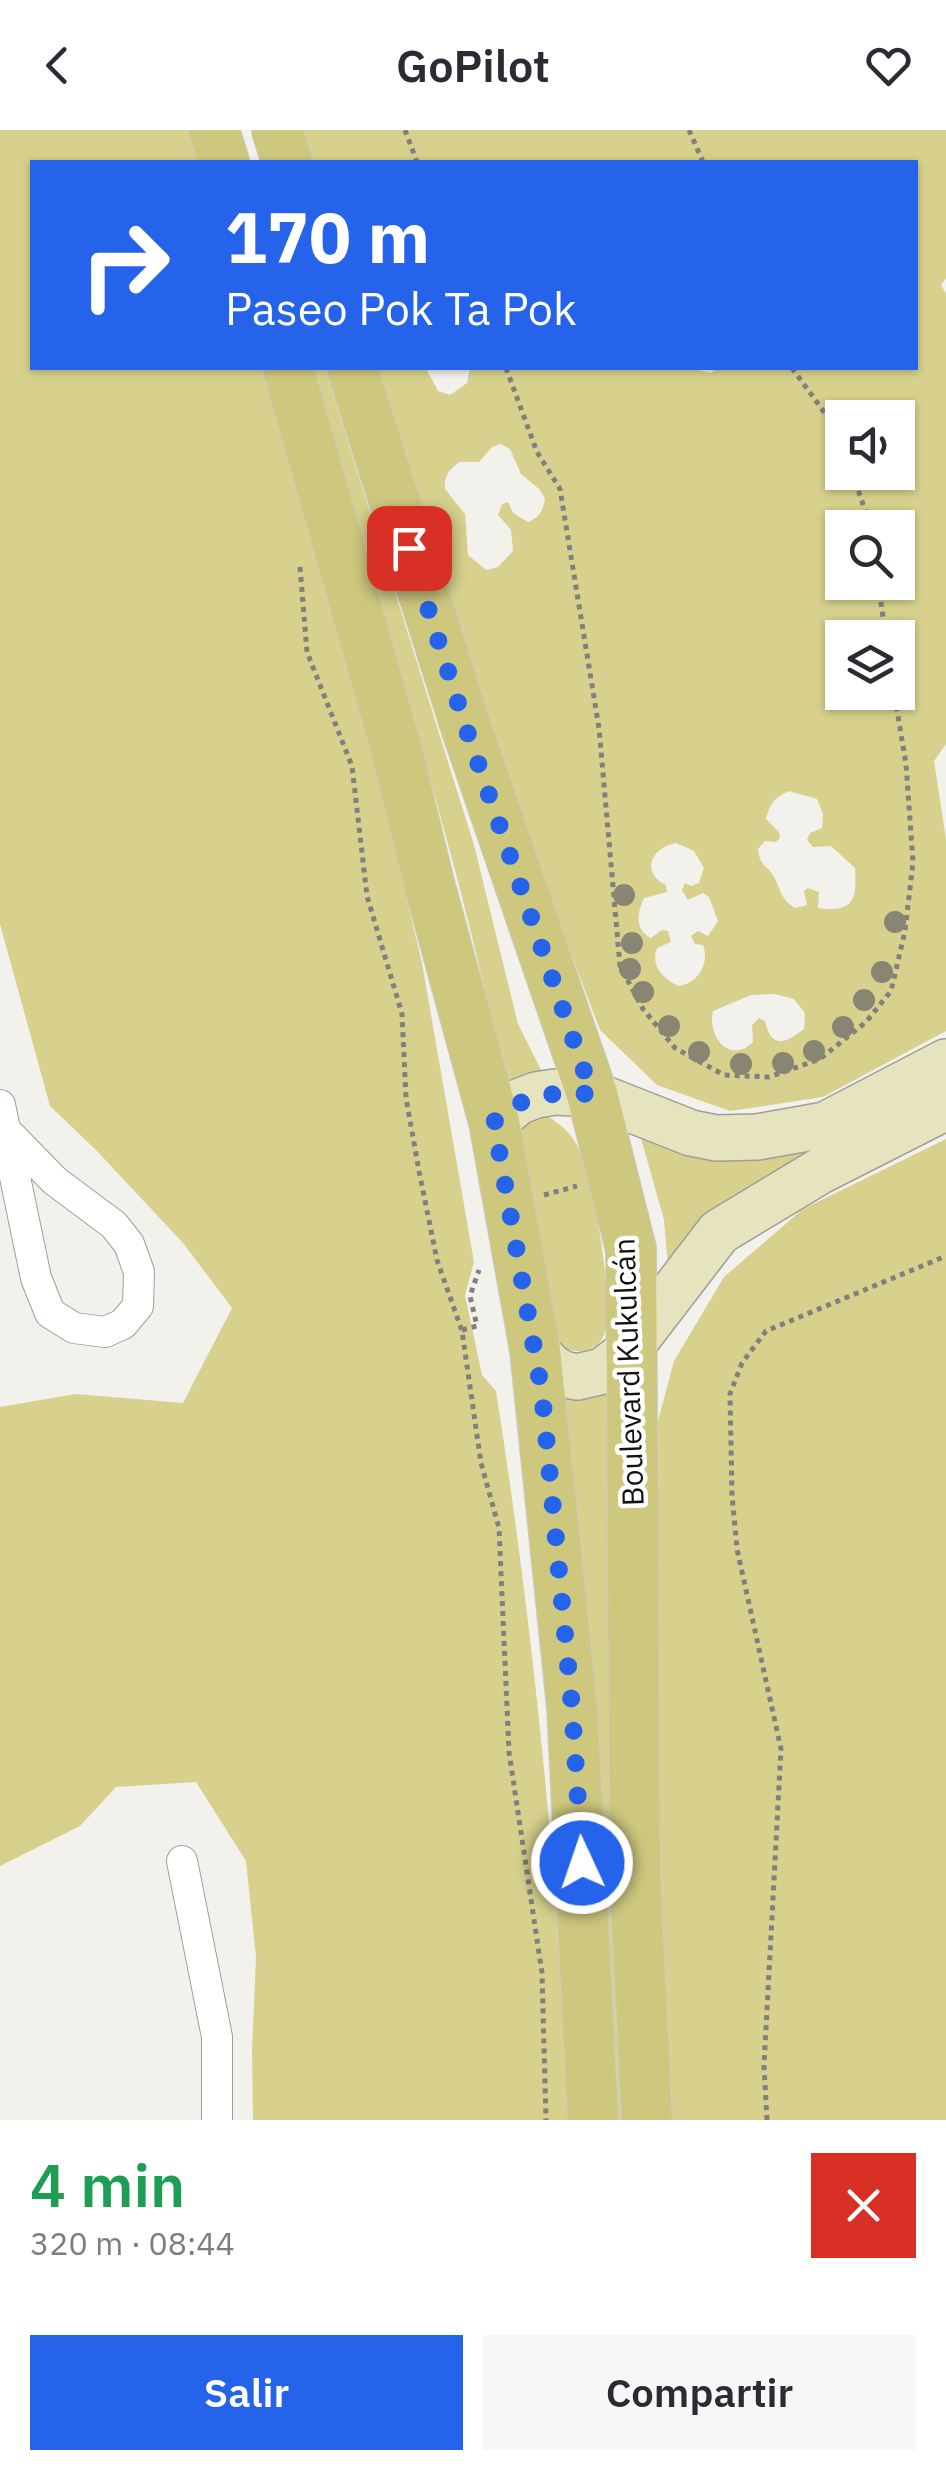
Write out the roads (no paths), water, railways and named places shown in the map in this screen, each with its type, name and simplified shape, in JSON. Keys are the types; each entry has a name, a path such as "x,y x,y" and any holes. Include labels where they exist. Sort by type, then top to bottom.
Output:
{"main road":[{"path":"214,130 223,160"},
{"path":"277,130 287,160"},
{"path":"289,370 396,748 428,882 494,1122 535,1350 572,1707 593,2120"},
{"name":"Boulevard Kukulcán","path":"353,370 466,728 592,1094 631,1250 635,1878 647,2120"}],"street":[{"path":"494,1122 518,1102 536,1095 592,1094 691,1134 757,1137 825,1125 946,1062"},
{"path":"0,1105 36,1278 50,1313 74,1328 105,1332 123,1324 138,1306 139,1272 129,1244 114,1225 55,1180 9,1134"},
{"path":"535,1350 563,1374 590,1376 614,1364 718,1232 820,1171 946,1108"},
{"path":"182,1861 217,2037 217,2120"}]}
